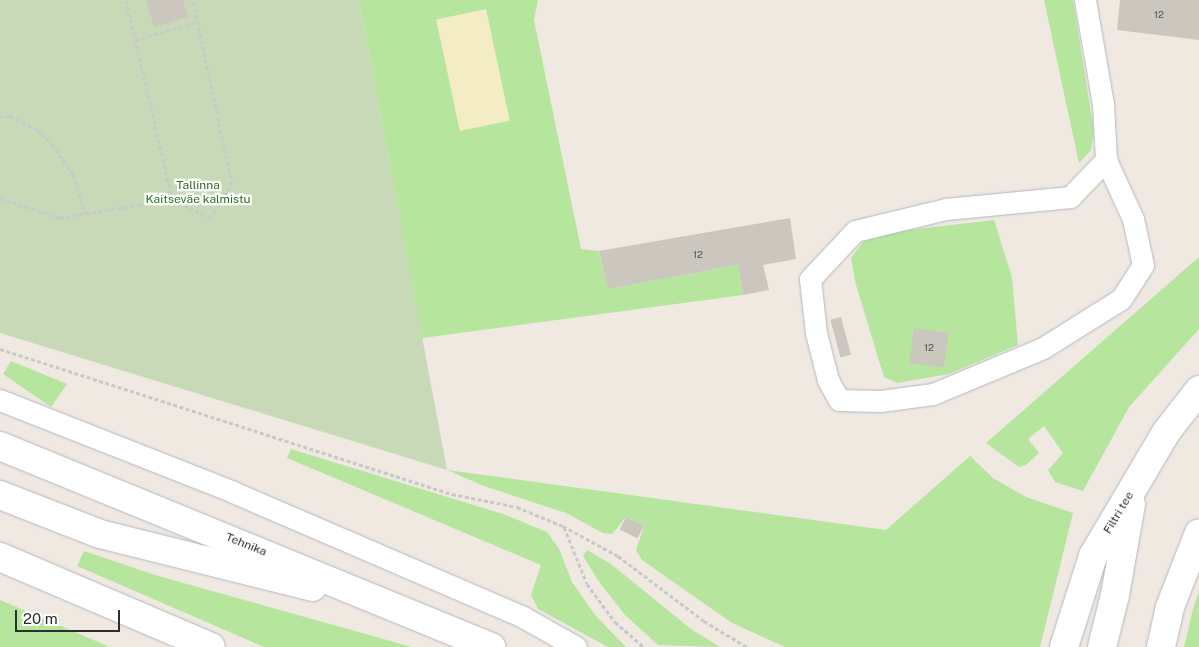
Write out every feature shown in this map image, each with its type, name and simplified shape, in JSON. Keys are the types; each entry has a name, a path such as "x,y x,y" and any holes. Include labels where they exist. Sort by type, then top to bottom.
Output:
{"main road":[{"name":"Filtri tee","path":"1064,647 1093,556 1167,431 1199,390"},
{"name":"Tehnika","path":"0,446 491,647"},
{"path":"1102,647 1115,595 1134,488"},
{"path":"0,495 100,534 392,605"},
{"path":"1160,647 1170,607 1199,533"},
{"path":"0,557 211,647"}],"lane":[{"path":"1084,0 1103,104 1106,160 1133,219 1143,266 1121,299 1043,348 933,394 881,401 840,400 828,380 816,334 810,278 855,231 946,209 1070,197 1106,160"},
{"path":"0,400 252,500 523,617 576,647"}],"path":[{"path":"126,0 172,199"},
{"path":"0,198 60,218 172,199 210,218 232,184 192,0"},
{"path":"135,40 197,22"},
{"path":"0,116 10,116 37,129 52,144 73,174 85,214"},
{"path":"0,348 452,494 517,507 563,526 618,556 704,621 747,647"},
{"path":"563,526 587,584 615,622 644,647"}],"green space":[{"name":"Tallinna Kaitseväe kalmistu","path":"0,0 359,0 447,470 0,333"},
{"path":"359,0 538,0 534,20 581,249 599,251 608,289 738,265 743,295 422,338"},
{"path":"1044,0 1073,0 1094,131 1091,150 1079,163"},
{"path":"994,220 1012,277 1018,345 949,374 897,383 884,377 856,285 851,258 863,242 883,233"},
{"path":"1199,257 1199,329 1129,407 1083,491 1055,482 1048,470 1063,453 1044,426 1028,439 1039,453 1026,465 1019,467 986,443"},
{"path":"11,361 67,384 51,407 3,374"},
{"path":"291,449 503,514 547,532 559,549 572,582 595,615 626,647 608,647 538,609 531,595 541,565 287,458"},
{"path":"970,456 993,478 1026,497 1073,513 1040,647 785,647 732,623 642,560 636,550 644,526 626,517 612,534 603,533 566,513 484,486 447,470 886,530"},
{"path":"587,550 611,564 691,629 720,647 658,645 625,615 599,582 583,556"},
{"path":"84,551 155,575 412,647 264,647 77,566"},
{"path":"1199,591 1199,647 1184,647 1193,609"},
{"path":"0,600 110,647 0,647"}],"sand":[{"path":"486,9 510,121 460,131 436,20"}],"building":[{"path":"146,0 183,0 188,17 154,27"},
{"path":"1120,0 1199,0 1199,40 1117,30"},
{"path":"790,218 796,259 763,265 769,290 743,295 738,265 608,289 599,251"},
{"path":"841,317 851,355 840,358 830,320"},
{"path":"914,328 949,333 944,368 909,363"},
{"path":"626,517 644,526 637,539 620,529"}]}
